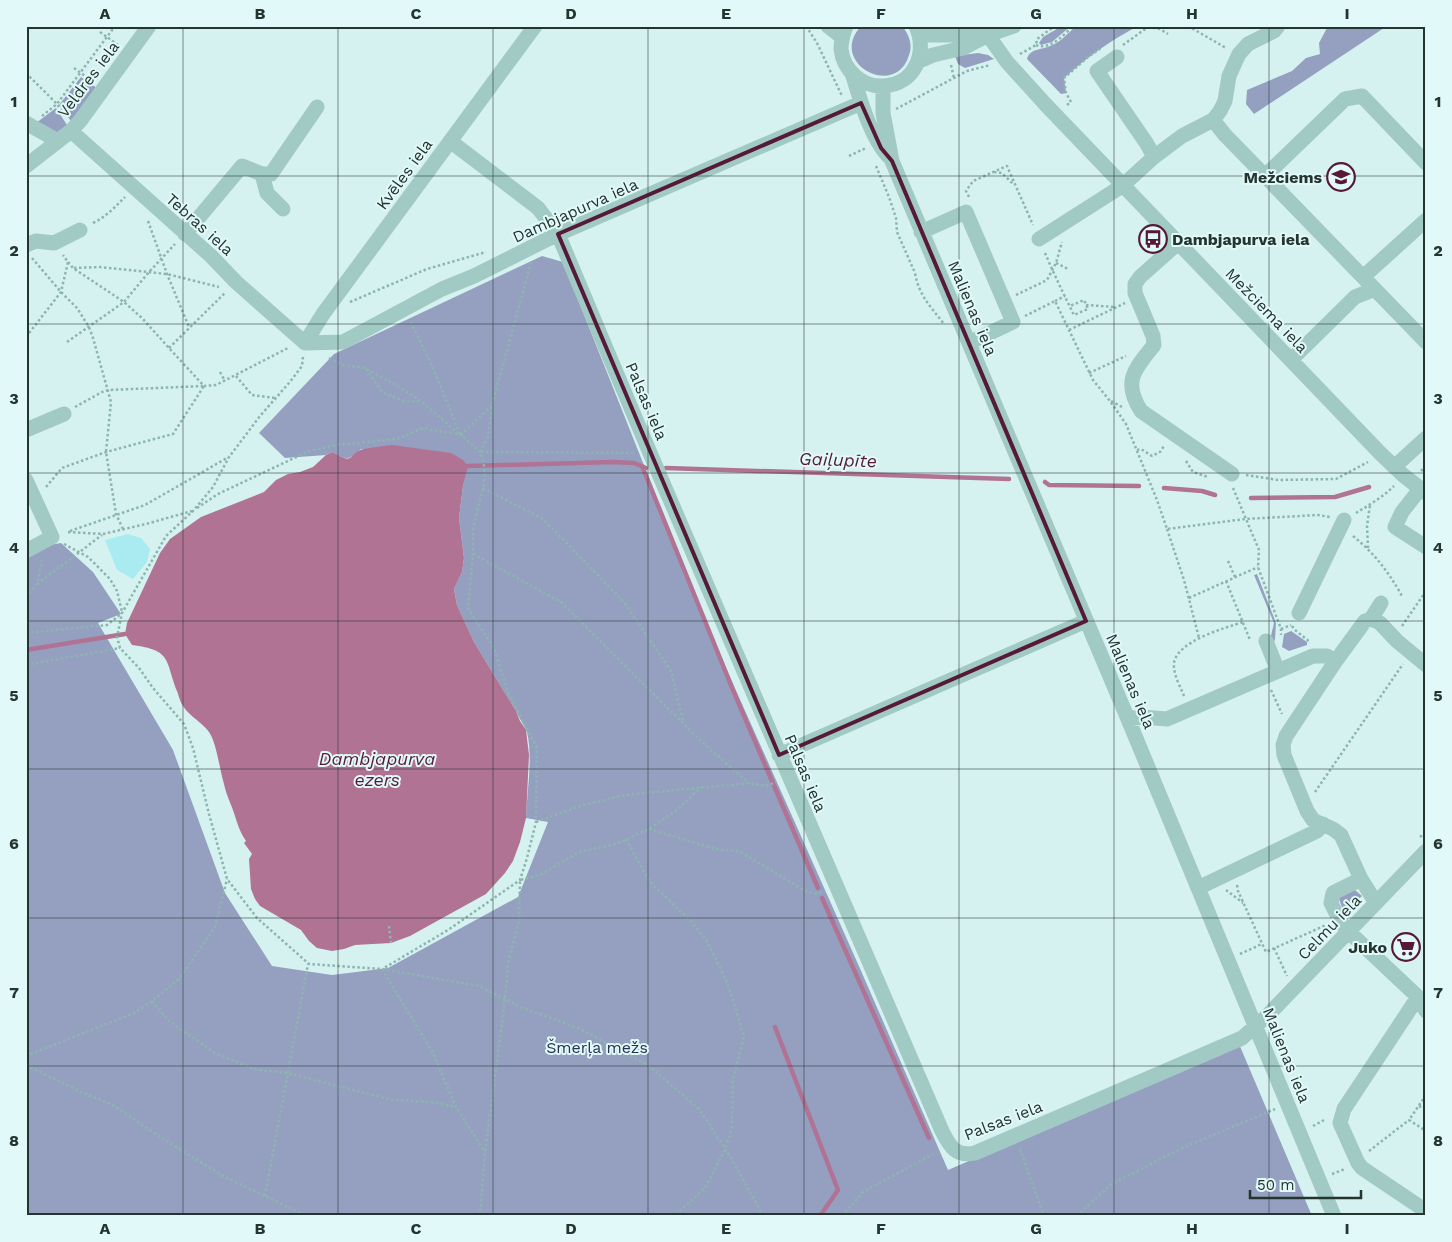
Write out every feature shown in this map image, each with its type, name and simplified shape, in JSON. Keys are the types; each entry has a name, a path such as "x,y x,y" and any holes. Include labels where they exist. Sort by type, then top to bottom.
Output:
{"street":[{"name":"Veldres iela","path":"26,166 71,131 80,121 149,26"},
{"name":"Kvēles iela","path":"305,344 323,314 535,26"},
{"path":"828,26 844,32"},
{"path":"919,61 933,55 963,48 988,35 1014,26"},
{"path":"1039,239 1122,186 1154,157 1182,136 1213,120 1225,101 1230,76 1239,54 1248,44 1274,31 1278,26"},
{"path":"918,30 931,35 988,35"},
{"path":"852,73 861,81 872,85 891,85 906,78 912,73 919,61 922,48 918,30"},
{"name":"Malienas iela","path":"844,32 841,47 846,66 852,73 849,109 892,161"},
{"name":"Mežciema iela","path":"988,35 1007,62 1122,186 1394,467 1423,491"},
{"path":"1117,57 1097,71 1148,144 1154,157"},
{"name":"Malienas iela","path":"883,86 883,114 892,161 1128,719 1334,1216"},
{"path":"1265,176 1345,99 1362,96 1426,163"},
{"path":"185,234 242,166 262,174 271,174 317,107"},
{"name":"Dambjapurva iela","path":"305,344 343,342 442,289 474,276 558,234 849,109"},
{"path":"1213,120 1225,135 1426,342"},
{"path":"28,124 58,141"},
{"name":"Tebras iela","path":"71,131 305,344"},
{"name":"Palsas iela","path":"450,141 538,208 558,234 650,453 948,1144 959,1154 975,1153 1242,1038 1256,1026"},
{"path":"262,174 267,193 283,209"},
{"path":"921,232 966,212 1013,322 969,343"},
{"path":"1363,277 1426,220"},
{"path":"29,251 36,241 54,243 80,230"},
{"path":"1178,243 1140,277 1135,284 1135,294 1153,336 1154,345 1138,366 1130,383 1134,400 1141,411 1236,478"},
{"path":"1291,360 1355,297 1375,289"},
{"path":"26,430 64,414"},
{"path":"1394,467 1426,438"},
{"path":"26,480 48,539 26,551"},
{"path":"1423,491 1402,512 1395,527 1426,547"},
{"path":"1295,619 1342,522"},
{"path":"1376,903 1361,879 1341,835 1313,820 1303,802 1284,755 1283,745 1289,732 1361,626 1371,619 1382,603"},
{"path":"1371,619 1380,623 1397,641 1426,665"},
{"path":"779,754 1086,621"},
{"path":"1258,641 1272,674"},
{"path":"1128,719 1142,717 1167,719 1313,656 1327,656 1336,662"},
{"path":"1198,888 1317,832 1323,824"},
{"name":"Celmu iela","path":"1256,1026 1344,926 1376,903 1426,851"},
{"path":"1361,879 1334,893 1330,903 1344,926 1418,997 1426,1011"},
{"path":"1418,997 1344,1109 1340,1123 1362,1168 1420,1212"}],"path":[{"path":"26,30 29,26"},
{"path":"28,124 57,104 115,26"},
{"path":"806,26 849,109"},
{"path":"809,31 813,26"},
{"path":"1036,45 1037,39 1055,26"},
{"path":"883,114 889,113 967,71 989,65 1000,66 1036,45 1040,47 1047,46 1073,26"},
{"path":"1117,57 1119,48 1147,27 1160,28 1164,26"},
{"path":"1188,26 1221,46 1239,54"},
{"path":"1160,28 1168,34"},
{"path":"100,32 130,53"},
{"path":"74,68 104,88"},
{"path":"26,73 57,104 69,123 71,131"},
{"path":"849,156 868,147"},
{"path":"875,164 890,197 896,218 897,232 915,273 916,280 926,303 945,326"},
{"path":"970,200 966,191 973,181 1007,166 1052,271 1074,315 1088,309 1084,300 1070,306"},
{"path":"993,172 1002,173 1016,188"},
{"path":"80,230 101,219 133,188"},
{"path":"146,215 167,274 189,327"},
{"path":"1004,300 1047,280 1056,263 1064,233 1072,225 1070,220"},
{"path":"67,342 124,302 185,234"},
{"path":"54,243 73,268 124,302 142,318 204,386"},
{"path":"480,452 488,437 492,404 536,246"},
{"path":"29,251 61,292 77,308 89,327 109,390 111,402 106,452 116,514 123,529"},
{"path":"349,303 427,269 491,251"},
{"path":"26,337 61,292 68,262"},
{"path":"1056,263 1068,269"},
{"path":"73,268 100,267 167,274 228,290 169,348"},
{"path":"1013,322 1065,296"},
{"path":"1068,330 1137,298"},
{"path":"1055,301 1093,380 1110,400 1126,424 1168,529 1199,638"},
{"path":"1086,306 1117,307"},
{"path":"404,310 433,368 461,435"},
{"path":"305,344 302,366 290,383 260,416 229,457 213,487 193,511 166,536 122,613 117,636 120,648 139,668 153,688 184,724 193,748 227,879 257,918 309,964 336,964 382,969 478,986 523,1008 578,1028 648,1065 700,1110 763,1216"},
{"path":"64,414 109,390 216,385 291,347 305,344 324,356 344,365 365,368 396,385 421,401 480,452 485,474 473,529 473,554 468,608 494,648 508,692 537,748 536,822 520,880 519,921 508,964 480,1216"},
{"path":"1089,373 1130,354"},
{"path":"365,368 382,392 405,402 421,401"},
{"path":"220,372 225,381"},
{"path":"236,376 252,395 275,398"},
{"path":"46,487 62,468 106,452 173,434 204,386"},
{"path":"461,435 492,404"},
{"path":"229,457 145,505 68,532 103,534 193,511 218,494 307,452 336,445 397,439 423,428 461,435"},
{"path":"1136,450 1141,449 1152,456 1160,452 1164,445"},
{"path":"480,452 650,453"},
{"path":"1280,636 1281,629 1258,567 1259,550 1245,519 1236,478 1278,480 1336,479 1372,460"},
{"path":"1420,472 1426,466"},
{"path":"1168,529 1245,519 1318,516 1342,522 1370,505 1388,492 1396,483"},
{"path":"483,488 543,519 624,602 671,671 683,722"},
{"path":"1368,548 1367,526 1370,505"},
{"path":"1342,522 1346,530 1368,548 1388,572 1401,597"},
{"path":"26,597 37,584 103,534"},
{"path":"37,584 42,552 48,539 88,557 110,579 117,591 122,613"},
{"path":"473,554 561,602 748,784"},
{"path":"1228,561 1234,578"},
{"path":"1189,598 1226,581 1241,577 1258,567"},
{"path":"1226,581 1243,622 1258,641"},
{"path":"1401,627 1424,594 1426,595"},
{"path":"26,633 107,625 122,613"},
{"path":"1295,619 1295,630 1317,647 1319,656"},
{"path":"1190,709 1174,672 1175,657 1179,651 1199,638 1243,622"},
{"path":"26,666 120,648"},
{"path":"1303,802 1311,798 1412,653"},
{"path":"1272,674 1289,732"},
{"path":"536,822 583,805 626,796 701,787 748,784 766,786 779,780"},
{"path":"382,969 448,930 520,880 540,875 579,852 616,844 649,829 677,810 701,787"},
{"path":"649,829 716,848 739,852 807,892 817,894 836,886"},
{"path":"626,839 649,881 690,920 707,941 725,978 744,1037 733,1080 732,1127 725,1150 706,1188 675,1215"},
{"path":"1232,871 1236,878 1238,891 1266,952 1332,922 1344,926"},
{"path":"26,1056 134,1013 179,979 215,927 227,879"},
{"path":"1214,880 1244,904"},
{"path":"389,926 391,943"},
{"path":"1248,951 1262,944"},
{"path":"1274,948 1287,977"},
{"path":"265,1196 309,964"},
{"path":"382,969 433,1053 456,1107 486,1153"},
{"path":"152,1001 169,1021 215,1053 254,1068 287,1074 392,1100 431,1102 456,1107"},
{"path":"26,1065 113,1105 223,1176 309,1216"},
{"path":"1364,1155 1409,1120 1426,1096"},
{"path":"1417,1108 1426,1104"},
{"path":"1078,1216 1110,1185 1182,1148 1278,1108"},
{"path":"1409,1120 1426,1131"},
{"path":"1015,1136 1044,1216"},
{"path":"842,1216 863,1192 948,1144"},
{"path":"665,1216 685,1216"}],"highlighted area":[{"path":"861,103 881,148 892,161 1086,621 779,755 558,234"}],"green space":[{"path":"861,26 902,26 907,32 911,47 902,68 891,75 879,75 867,71 858,63 852,52 853,40"},
{"path":"1062,26 1071,26 1052,42 1041,45 1039,43 1043,37"},
{"path":"1076,26 1136,27 1098,50 1064,78 1066,93 1061,94 1027,59 1033,51 1057,43"},
{"path":"1328,26 1387,26 1254,114 1246,104 1247,90 1292,71 1306,58 1320,54 1319,43"},
{"path":"978,53 988,55 994,59 965,68 958,64 955,56"},
{"path":"81,77 97,88 71,121 59,105"},
{"path":"56,108 67,125 55,134 36,123"},
{"name":"Šmerļa mežs","path":"542,256 563,262 714,641 948,1170 1239,1044 1312,1216 26,1216 26,557 44,546 61,543 93,572 121,614 98,623 173,750 225,893 272,966 332,975 388,968 518,897 548,822 526,818 530,764 527,732 474,642 457,605 454,589 462,572 464,558 459,518 467,466 361,449 348,458 333,452 326,455 285,458 259,433 334,354"},
{"path":"1257,574 1276,623 1272,649 1270,640 1274,623 1254,575"},
{"path":"1291,631 1307,642 1307,645 1289,651 1282,647 1284,634"},
{"path":"1355,890 1362,896 1344,913 1339,899 1341,895"}],"sand":[{"path":"128,534 141,538 150,549 147,562 133,579 117,570 105,540"}],"water":[{"name":"Dambjapurva ezers","path":"392,445 451,453 463,460 468,466 463,486 459,518 464,558 462,572 454,589 457,605 474,642 526,730 529,755 526,818 513,861 486,894 410,936 391,943 355,945 332,951 317,948 301,930 260,906 255,899 251,889 249,859 252,854 244,843 246,841 227,795 211,734 186,711 165,658 154,650 132,645 125,634 127,623 160,553 170,539 201,517 264,492 276,480 288,474 313,467 326,455 333,452 349,458 364,449"}],"waterway":[{"name":"Gaiļupīte","path":"468,466 612,462 634,463 646,468"},
{"path":"642,466 735,695 818,888"},
{"name":"Gaiļupīte","path":"666,468 1009,479"},
{"name":"Gaiļupīte","path":"1045,482 1049,485 1139,486"},
{"name":"Gaiļupīte","path":"1251,498 1335,497 1369,487"},
{"name":"Gaiļupīte","path":"1164,488 1202,491 1215,495"},
{"path":"26,650 125,634"},
{"path":"822,898 929,1138"},
{"path":"775,1027 838,1190 820,1216"}],"place":[{"name":"Mežciems","path":"1341,177"},
{"name":"Dambjapurva iela","path":"1153,239"},
{"name":"Juko","path":"1406,947"}]}
